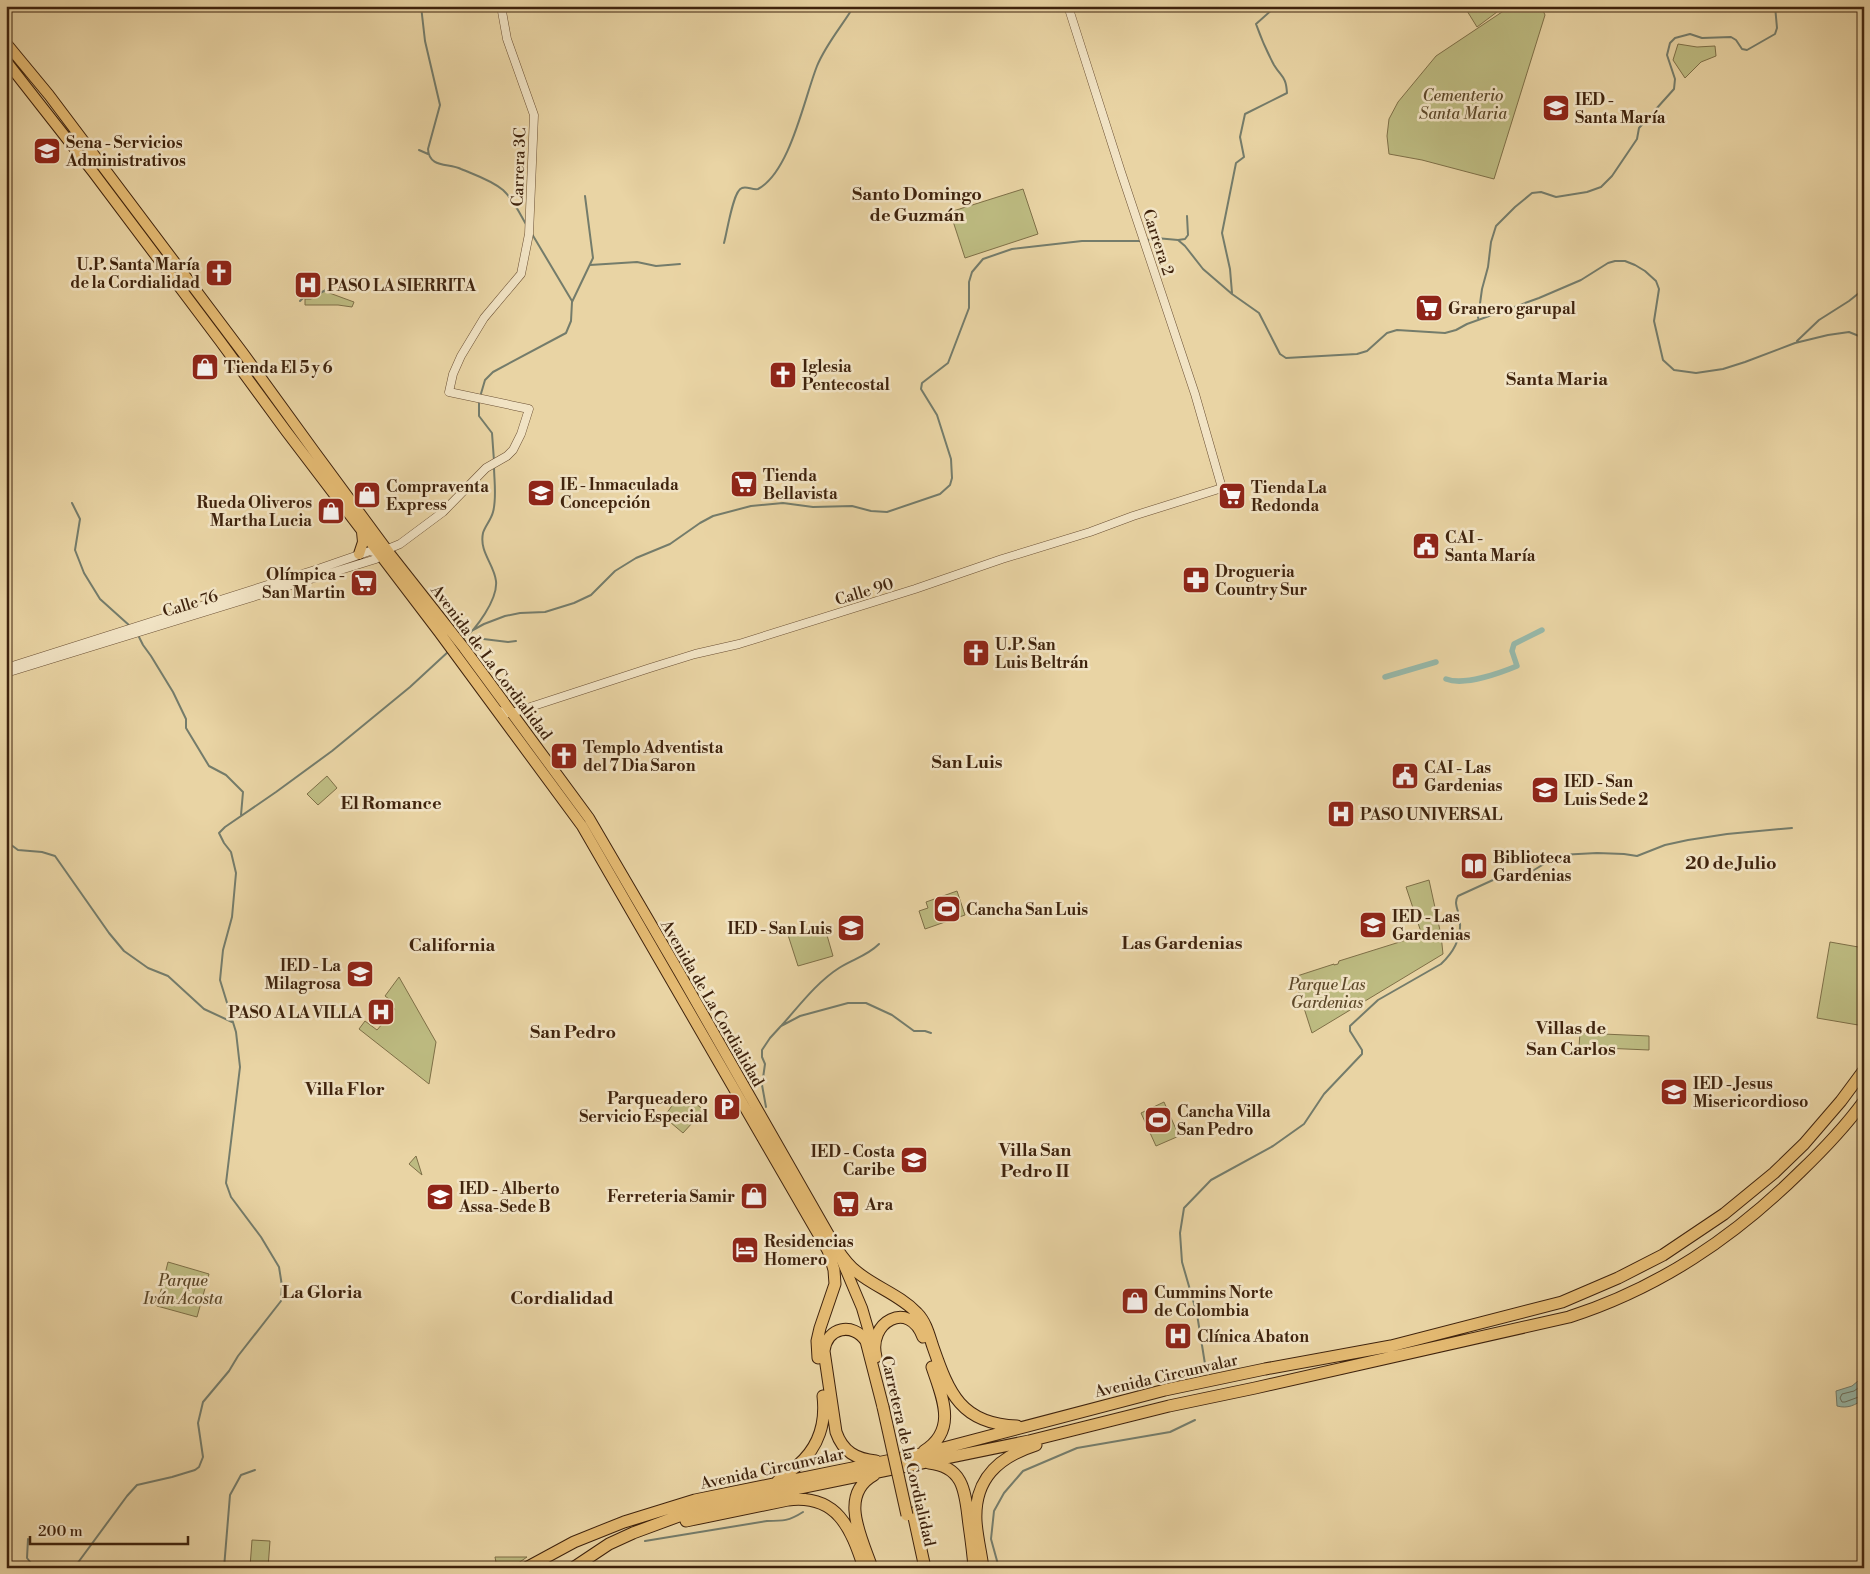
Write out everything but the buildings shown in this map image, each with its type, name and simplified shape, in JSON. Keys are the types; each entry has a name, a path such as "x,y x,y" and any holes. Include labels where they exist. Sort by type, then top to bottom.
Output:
{"highway":[{"name":"Avenida Circunvalar","path":"526,1568 574,1542 648,1513 695,1500 780,1487 886,1466 1165,1390 1265,1369 1391,1346 1562,1302 1663,1256 1724,1214 1774,1173 1804,1144 1841,1101 1864,1070"},
{"name":"Avenida Circunvalar","path":"920,1458 1029,1441 1169,1406 1567,1318 1600,1307 1627,1295 1705,1252 1772,1200 1851,1119 1864,1101"},
{"path":"833,1251 856,1271 906,1304 920,1316 945,1381 962,1406 978,1417 995,1424 1028,1427"},
{"path":"733,1501 759,1505 780,1487 808,1454 816,1441 823,1422 824,1408 817,1344 821,1324 835,1284 833,1251"},
{"path":"886,1466 849,1453 841,1444 835,1428 824,1355 825,1343 833,1334 848,1329 859,1333 870,1345 884,1323 893,1319 904,1318 911,1320 918,1327 922,1335 944,1404 945,1417 940,1436 920,1458 943,1466 953,1472 961,1482 966,1496 974,1568"},
{"name":"Carretera de la Cordialidad","path":"870,1345 910,1514 925,1568"},
{"path":"983,1568 976,1521 977,1501 985,1478 1000,1462 1010,1455 1035,1446 1137,1422 1169,1406"},
{"path":"872,1568 855,1515 855,1499 857,1491 865,1481 886,1466"},
{"name":"Avenida Circunvalar","path":"573,1568 609,1544 654,1524 698,1509 780,1487"},
{"path":"585,1560 598,1559 649,1533 671,1525 759,1505 799,1499 812,1500 823,1504 837,1514 850,1530 864,1568"},
{"name":"Carretera de la Cordialidad","path":"910,1514 920,1568"}],"main road":[{"name":"Avenida de La Cordialidad","path":"6,43 49,95 243,353 383,552 459,651 497,710 582,826 601,856 767,1148 833,1251"},
{"name":"Avenida de La Cordialidad","path":"6,61 99,180 362,532 383,552"},
{"path":"359,554 363,542 362,532"},
{"name":"Avenida de La Cordialidad","path":"459,651 512,713 595,828 833,1251 870,1345"}],"street":[{"name":"Carrera 3C","path":"501,6 507,39 534,115 529,234 522,274 484,318 461,356 453,374 449,392 529,409 521,434 513,450"},
{"name":"Carrera 2","path":"1068,6 1195,394 1222,488"},
{"name":"Calle 76","path":"6,674 376,559 383,552 400,544 444,512 486,468 507,456 513,450"},
{"name":"Calle 90","path":"512,713 695,654 739,644 915,589 1222,488"},
{"name":"Calle 76","path":"6,668 318,569 359,554 370,551 383,552"},
{"path":"497,710 512,713"}],"green space":[{"path":"1464,6 1505,6 1477,27"},
{"name":"Cementerio Santa Maria","path":"1511,6 1541,6 1545,15 1494,179 1422,160 1389,154 1387,136 1389,119 1398,102 1436,56"},
{"path":"1678,44 1697,47 1715,46 1716,56 1701,62 1685,78 1673,60"},
{"path":"1023,189 1038,234 965,258 950,212"},
{"path":"324,291 354,302 352,307 305,305 305,299 311,299"},
{"path":"327,776 337,788 318,805 307,794"},
{"name":"Parque Las Gardenias","path":"1429,880 1441,935 1443,954 1312,1033 1294,977 1422,935 1406,887"},
{"path":"957,891 965,915 925,929 919,911 928,908 926,902"},
{"path":"824,925 833,956 798,966 788,935"},
{"path":"1830,942 1864,948 1864,1026 1817,1018"},
{"path":"399,977 436,1042 429,1084 359,1029 365,1021 377,1030 395,1009 391,1005 393,1002 385,996"},
{"path":"1580,1033 1649,1036 1649,1050 1579,1047"},
{"path":"681,1093 704,1110 683,1133 664,1117"},
{"name":"Cancha Villa San Pedro","path":"1164,1102 1179,1136 1156,1146 1141,1113"},
{"path":"416,1156 422,1175 409,1164"},
{"name":"Parque Iván Acosta","path":"168,1262 209,1274 197,1317 157,1306"},
{"path":"252,1540 270,1541 268,1568 250,1567"},
{"path":"495,1557 527,1557 511,1568 497,1568"}],"water":[{"path":"1864,1376 1864,1399 1851,1406 1837,1406 1836,1391 1852,1386"}],"waterway":[{"path":"421,6 425,41 440,105 428,149 429,155 435,162 456,167 498,186 510,198 527,226"},
{"path":"724,243 736,196 742,188 758,189 769,180 779,167 795,134 817,66 829,43 854,6"},
{"path":"1232,293 1230,269 1222,233 1236,163 1244,157 1240,137 1245,114 1287,93 1285,80 1271,60 1256,24 1274,8 1279,6"},
{"path":"1478,318 1491,242 1496,226 1532,193 1541,192 1556,197 1587,192 1601,187 1612,176 1637,139 1639,128 1674,89 1675,79 1667,55 1670,43 1675,38 1690,34 1702,38 1731,37 1736,40 1742,49 1747,50 1775,34 1777,28 1775,6"},
{"path":"419,150 428,154"},
{"path":"480,397 485,380 493,372 566,333 571,321 572,302 593,258 585,196"},
{"path":"1178,240 1185,239 1188,235 1187,216"},
{"path":"532,234 572,301"},
{"path":"1147,240 1156,238 1178,240 1203,269 1232,294 1259,313 1280,354 1286,358 1357,354 1367,351 1387,333 1397,330 1445,333 1456,330 1581,280 1608,263 1615,261 1625,261 1635,265 1656,281 1659,289 1654,321 1663,360 1674,370 1696,373 1723,369 1795,343 1828,335 1849,332 1864,338"},
{"path":"473,630 505,616 545,612 574,603 591,595 615,571 636,558 670,544 713,516 751,506 783,503 813,507 852,506 871,511 887,512 940,494 950,485 952,478 951,459 937,415 921,389 922,383 948,363 969,308 969,282 972,272 983,259 1012,249 1082,241 1142,241"},
{"path":"590,265 637,262 656,266 680,264"},
{"path":"300,301 303,298 310,298 328,289"},
{"path":"1797,341 1819,320 1864,289"},
{"path":"479,401 479,416 492,433 494,461"},
{"path":"462,640 474,629 485,614 496,588 495,575 482,540 484,530 494,507 494,466"},
{"path":"72,503 80,519 75,550 84,573 100,599 130,626"},
{"path":"1446,679 1454,681 1472,680 1517,666 1512,651 1514,644 1542,630"},
{"path":"138,635 173,692 186,719 186,728 209,766 226,775 243,792 241,815"},
{"path":"467,637 508,642 516,641"},
{"path":"74,1568 137,1485 172,1477 199,1467 203,1457 198,1423 203,1402 229,1371 238,1356 281,1301 282,1286 279,1267 261,1237 231,1197 226,1183 240,1067 236,1032 220,980 223,950 232,917 236,873 231,852 219,833 332,751 410,687 449,651"},
{"path":"1385,677 1436,662"},
{"path":"1205,1364 1197,1314 1182,1262 1180,1233 1184,1208 1211,1180 1273,1146 1304,1124 1324,1094 1362,1054 1362,1050 1350,1031 1350,1026 1378,1000 1441,964 1450,954 1457,942 1460,929 1456,903 1458,896 1493,880 1529,873 1559,855 1597,853 1637,856 1665,845 1688,840 1792,828"},
{"path":"6,841 18,850 42,852 55,856 109,933 124,951 148,968 168,976 204,1009 232,1022"},
{"path":"782,1025 823,980 879,944"},
{"path":"766,1107 762,1085 765,1064 762,1050 781,1026 800,1016 848,1003 866,1003 892,1015 914,1031 931,1033"},
{"path":"999,1568 991,1539 994,1511 1004,1493 1023,1471 1077,1448 1170,1432 1195,1420"},
{"path":"224,1568 230,1495 241,1475 255,1470"},
{"path":"645,1541 767,1521 786,1520 803,1512"},
{"path":"28,1539 27,1558 35,1568"}],"place":[{"name":"IED - Santa María","path":"1556,108"},
{"name":"Sena - Servicios Administrativos","path":"47,151"},
{"name":"U.P. Santa María de la Cordialidad","path":"219,273"},
{"name":"PASO LA SIERRITA","path":"308,285"},
{"name":"Granero garupal","path":"1429,308"},
{"name":"Tienda El 5 y 6","path":"205,367"},
{"name":"Iglesia Pentecostal","path":"783,375"},
{"name":"Tienda Bellavista","path":"744,484"},
{"name":"IE - Inmaculada Concepción","path":"541,493"},
{"name":"Compraventa Express","path":"367,495"},
{"name":"Tienda La Redonda","path":"1232,496"},
{"name":"Rueda Oliveros Martha Lucia","path":"331,511"},
{"name":"CAI - Santa María","path":"1426,546"},
{"name":"Drogueria Country Sur","path":"1196,580"},
{"name":"Olímpica - San Martin","path":"364,583"},
{"name":"U.P. San Luis Beltrán","path":"976,653"},
{"name":"Templo Adventista del 7 Dia Saron","path":"564,756"},
{"name":"CAI - Las Gardenias","path":"1405,776"},
{"name":"IED - San Luis Sede 2","path":"1545,790"},
{"name":"PASO UNIVERSAL","path":"1341,814"},
{"name":"Biblioteca Gardenias","path":"1474,866"},
{"name":"Cancha San Luis","path":"947,909"},
{"name":"IED - Las Gardenias","path":"1373,925"},
{"name":"IED - San Luis","path":"851,928"},
{"name":"IED - La Milagrosa","path":"360,974"},
{"name":"PASO A LA VILLA","path":"381,1012"},
{"name":"IED - Jesus Misericordioso","path":"1674,1092"},
{"name":"Parqueadero Servicio Especial","path":"727,1107"},
{"name":"Cancha Villa San Pedro","path":"1158,1120"},
{"name":"IED - Costa Caribe","path":"914,1160"},
{"name":"Ferreteria Samir","path":"754,1196"},
{"name":"IED - Alberto Assa-Sede B","path":"440,1197"},
{"name":"Ara","path":"846,1204"},
{"name":"Residencias Homero","path":"745,1250"},
{"name":"Cummins Norte de Colombia","path":"1135,1301"},
{"name":"Clínica Abaton","path":"1178,1336"}],"district":[{"name":"Santo Domingo de Guzmán","path":"917,204"},
{"name":"Santa Maria","path":"1557,379"},
{"name":"San Luis","path":"967,762"},
{"name":"El Romance","path":"391,803"},
{"name":"20 de Julio","path":"1731,863"},
{"name":"Las Gardenias","path":"1182,943"},
{"name":"California","path":"452,945"},
{"name":"San Pedro","path":"573,1032"},
{"name":"Villas de San Carlos","path":"1571,1038"},
{"name":"Villa Flor","path":"345,1089"},
{"name":"Villa San Pedro II","path":"1035,1160"},
{"name":"La Gloria","path":"322,1292"},
{"name":"Cordialidad","path":"562,1298"}]}
